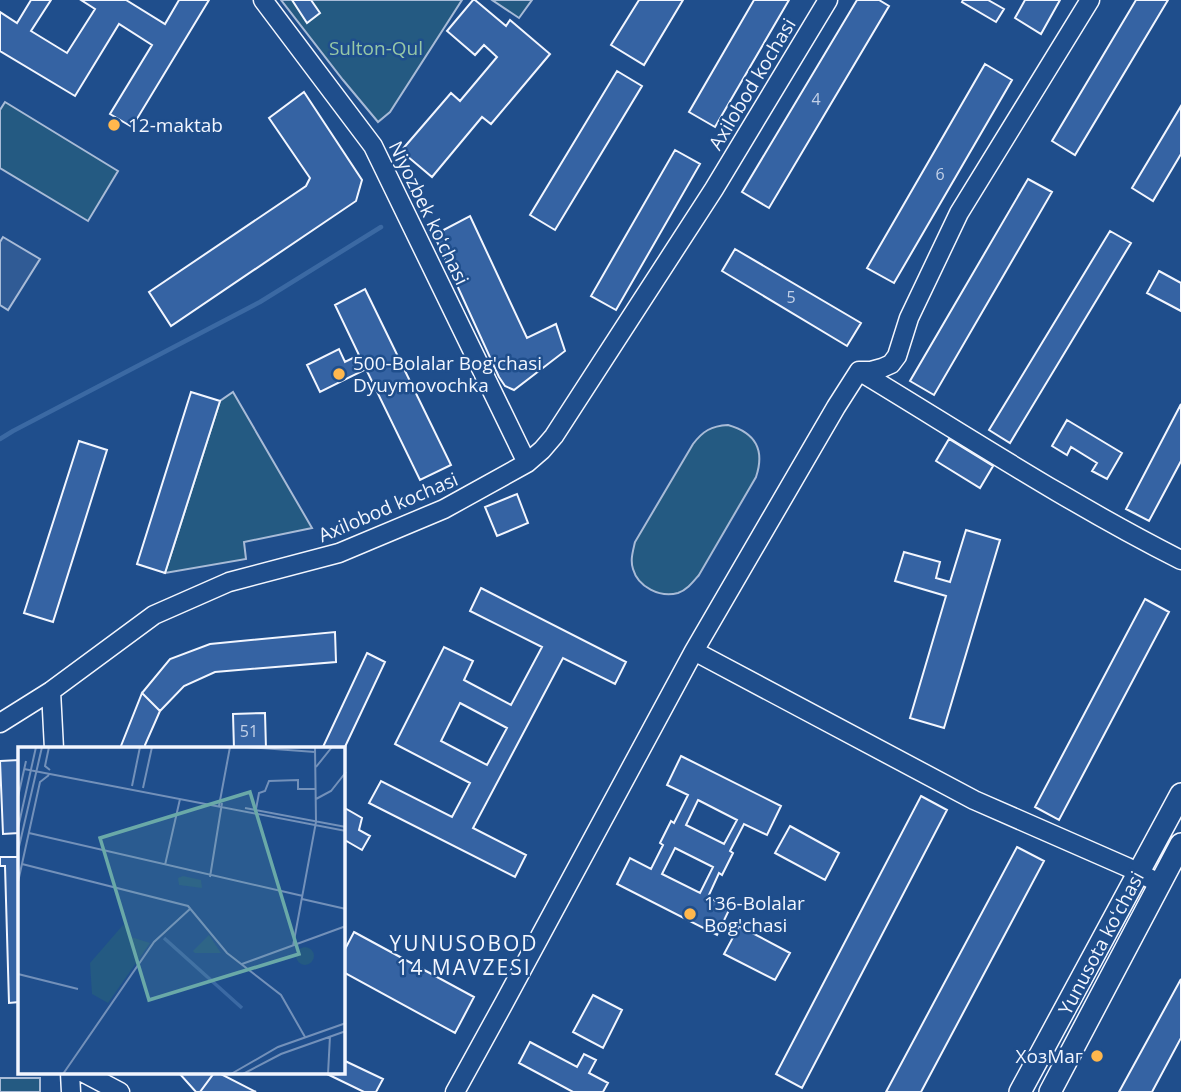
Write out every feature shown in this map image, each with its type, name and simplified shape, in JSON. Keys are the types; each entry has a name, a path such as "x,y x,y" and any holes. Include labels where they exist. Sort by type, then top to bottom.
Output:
{"main road":[{"name":"Yunusota koʻchasi","path":"1020,1092 1181,794"},
{"name":"Yunusota koʻchasi","path":"1050,1092 1170,876 1181,844"}],"street":[{"name":"Niyozbek koʻchasi","path":"263,0 373,146 527,463"},
{"name":"Axilobod kochasi","path":"0,723 51,691 153,615 229,582 339,553 444,509 527,463 542,450 619,338 828,0"},
{"path":"859,371 883,368 897,356 909,318 960,213 1090,0"},
{"path":"859,371 1019,470 1181,560"},
{"path":"455,1092 694,651 859,371"},
{"path":"694,651 974,800 1170,876"},
{"path":"51,691 54,747"},
{"path":"70,1074 71,1092"},
{"path":"85,1074 120,1092"}],"green space":[{"name":"Sulton-Qul","path":"281,0 462,0 390,112 378,122"},
{"path":"492,0 532,0 519,18"},
{"path":"5,102 118,171 88,221 0,168 0,110"},
{"path":"233,392 312,528 244,542 246,559 165,573 220,401"},
{"path":"728,425 738,428 756,444 759,467 756,477 692,583 678,593 664,594 651,590 640,581 633,569 635,542 693,444 708,430"},
{"path":"0,1078 40,1078 40,1092 0,1092"}],"shaded area":[{"path":"3,237 40,259 8,310 0,305 0,242"}],"building":[{"path":"31,0 51,0 31,31 67,53 95,9 81,0 126,0 165,24 179,0 209,0 132,127 110,114 152,45 119,24 75,96 0,51 0,12 17,23"},
{"path":"292,0 311,0 320,13 307,23"},
{"path":"473,0 506,26 510,20 550,54 491,124 482,117 432,177 401,151 451,93 460,101 497,57 484,45 475,55 447,31"},
{"path":"639,0 683,0 644,65 611,45"},
{"path":"754,0 789,0 715,127 689,112"},
{"path":"857,0 879,0 889,6 769,208 742,192"},
{"path":"988,0 1004,9 996,22 962,2"},
{"path":"1025,0 1060,0 1041,34 1015,18"},
{"path":"1136,0 1168,0 1075,155 1052,141"},
{"path":"985,64 1012,80 894,283 867,268"},
{"path":"617,71 642,86 555,230 530,215"},
{"path":"304,92 362,180 356,201 171,326 149,292 306,186 310,178 269,118"},
{"path":"1181,106 1181,154 1153,201 1132,188"},
{"path":"675,150 700,164 616,310 591,296"},
{"path":"1028,179 1052,192 934,395 910,381"},
{"path":"470,216 527,338 556,324 565,351 514,390 505,386 499,377 434,235"},
{"path":"1110,231 1131,243 1010,443 989,430"},
{"path":"735,249 861,323 847,346 722,271"},
{"path":"1159,271 1181,283 1181,311 1147,293"},
{"path":"365,289 451,465 420,480 366,369 320,392 307,365 339,349 345,362 359,355 335,305"},
{"path":"191,392 220,401 165,573 137,564"},
{"path":"1181,404 1181,461 1149,521 1126,509"},
{"path":"1067,420 1122,453 1107,479 1092,471 1097,463 1071,447 1067,455 1052,446"},
{"path":"949,439 993,466 980,488 936,461"},
{"path":"79,441 107,450 53,622 24,613"},
{"path":"517,494 528,523 497,536 485,507"},
{"path":"966,530 1000,540 944,728 910,718 946,596 895,581 904,552 940,562 936,578 950,582"},
{"path":"481,588 626,662 615,684 563,658 473,828 526,855 515,877 369,803 381,781 452,817 470,783 395,744 444,647 473,661 464,680 511,705 542,647 470,611","holes":["460,703 507,728 487,765 441,741"]},
{"path":"1145,599 1169,612 1059,820 1035,807"},
{"path":"335,632 336,662 215,672 184,686 160,711 142,693 170,659 210,644"},
{"path":"367,653 385,662 345,747 323,747"},
{"path":"142,693 160,711 145,747 121,746"},
{"path":"265,713 266,747 234,747 233,714"},
{"path":"681,756 781,806 767,835 744,824 730,851 733,853 722,875 719,873 708,897 730,908 717,935 617,884 630,858 651,869 671,821 674,823 688,795 667,785","holes":["698,800 737,820 724,844 686,825","675,848 713,867 700,893 662,874"]},
{"path":"18,760 18,833 3,834 0,761"},
{"path":"921,796 947,810 802,1088 776,1074"},
{"path":"345,808 362,818 359,830 370,836 362,850 345,840"},
{"path":"790,826 839,853 825,880 775,853"},
{"path":"1017,847 1044,861 921,1092 886,1092"},
{"path":"0,857 18,857 18,1002 9,1003 5,866 0,866"},
{"path":"739,926 790,953 775,980 724,954"},
{"path":"354,932 474,997 455,1033 345,973 345,949"},
{"path":"1181,979 1181,1038 1152,1092 1119,1092"},
{"path":"593,995 622,1010 603,1048 573,1032"},
{"path":"530,1042 577,1067 584,1054 596,1060 589,1073 608,1083 603,1092 573,1092 519,1063"},
{"path":"345,1061 383,1079 376,1092 364,1092 327,1074 345,1074"},
{"path":"180,1074 213,1074 200,1092 196,1092"},
{"path":"213,1074 221,1074 256,1092 200,1092"}],"waterway":[{"path":"0,439 260,302 381,227"}],"place":[{"name":"12-maktab","path":"114,125"},
{"name":"500-Bolalar Bog'chasi Dyuymovochka","path":"339,374"},
{"name":"136-Bolalar Bog'chasi","path":"690,914"},
{"name":"ХозМаг","path":"1097,1056"}],"district":[{"name":"YUNUSOBOD 14 MAVZESI","path":"464,955"}]}
